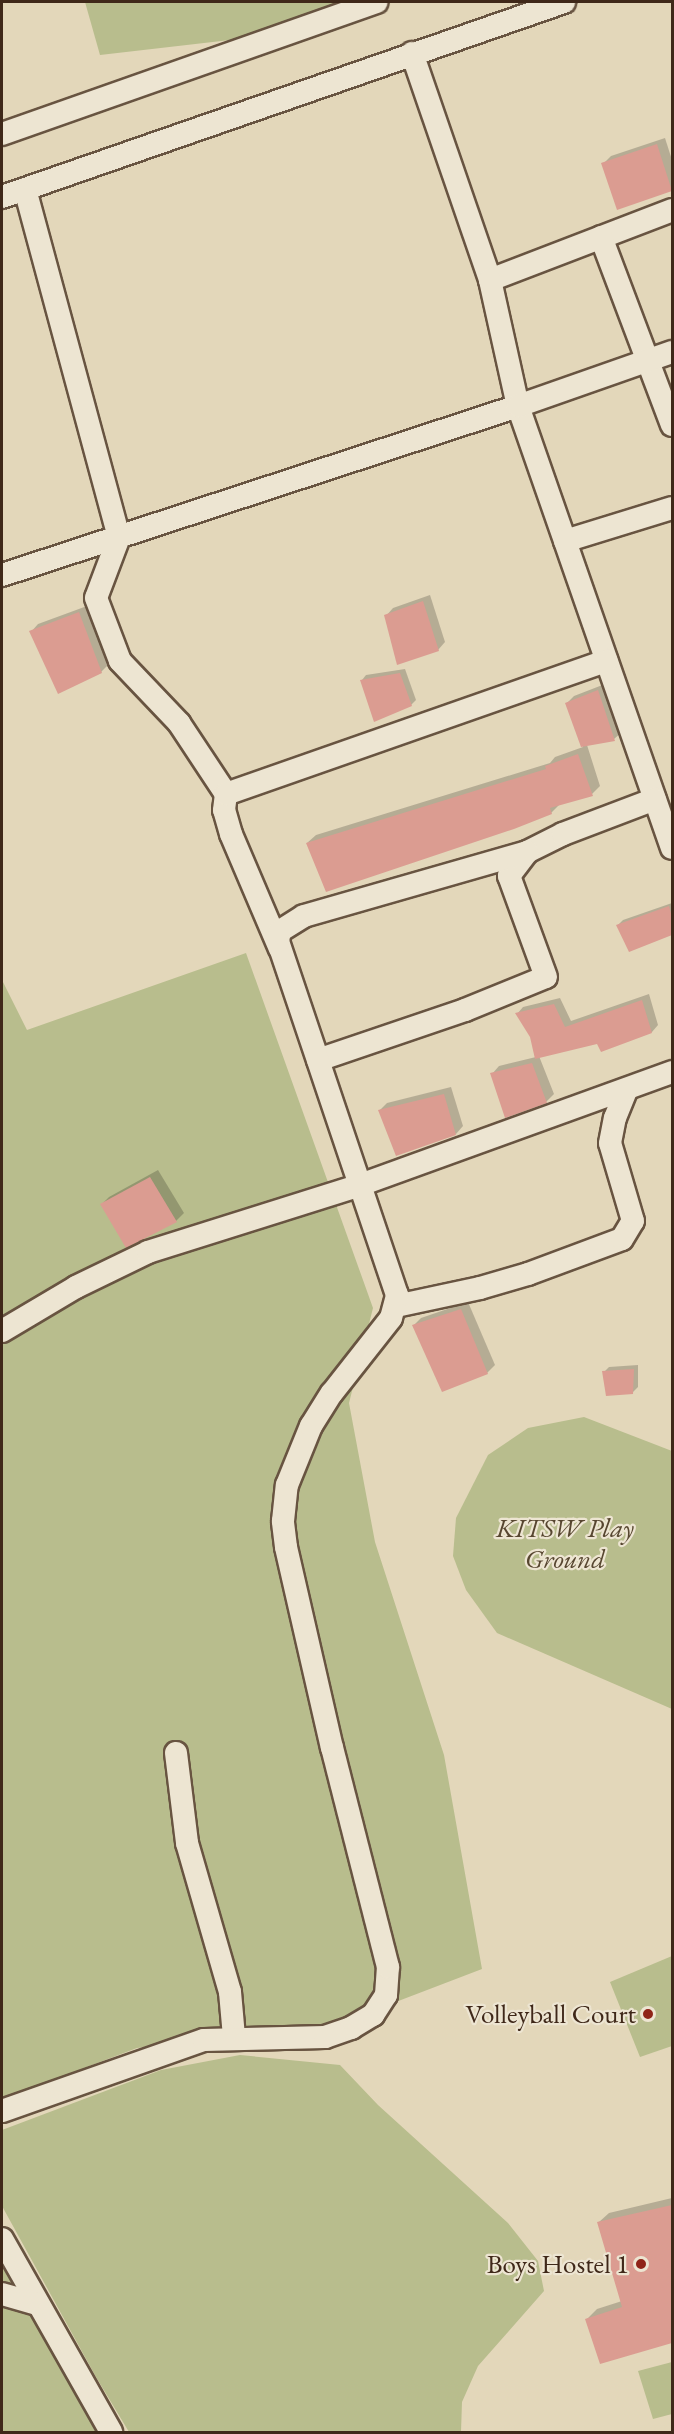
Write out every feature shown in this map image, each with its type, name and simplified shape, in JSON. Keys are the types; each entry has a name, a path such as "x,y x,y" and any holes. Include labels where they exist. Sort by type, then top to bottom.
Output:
{"street":[{"path":"2,134 376,2"},
{"path":"2,197 564,2"},
{"path":"412,53 490,280 518,406 672,848"},
{"path":"2,2111 204,2040 234,2037 325,2037 351,2028 373,2015 386,1995 388,1967 330,1737 286,1547 283,1521 287,1485 295,1460 311,1426 332,1393 391,1318 396,1306 394,1284 281,951 231,834 224,810 226,794 179,723 120,661 96,598 120,537 25,189"},
{"path":"490,280 672,210"},
{"path":"601,237 649,359 672,425"},
{"path":"2,575 518,406 672,352"},
{"path":"565,541 672,508"},
{"path":"226,794 606,661"},
{"path":"281,951 289,923 304,916 527,852 563,834 655,799"},
{"path":"318,1060 465,1010 546,977 508,876 527,852"},
{"path":"2,1331 76,1287 148,1252 360,1185 626,1091 672,1072"},
{"path":"396,1306 480,1288 528,1274 622,1239 633,1221 610,1143 615,1118 626,1091"},
{"path":"176,1753 187,1843 230,1992 234,2037"},
{"path":"2,2238 111,2433"},
{"path":"2,2294 39,2304"}],"green space":[{"path":"85,2 374,2 298,32 100,55"},
{"path":"246,953 373,1308 349,1403 375,1542 444,1755 482,1969 333,2026 137,2048 2,2099 2,980 27,1030"},
{"name":"KITSW Play Ground","path":"584,1417 672,1451 672,1709 497,1633 466,1590 453,1556 456,1518 488,1455 528,1428"},
{"name":"Volleyball Court","path":"672,1956 672,2046 640,2057 610,1982"},
{"path":"240,2055 340,2065 378,2105 508,2223 538,2261 544,2291 478,2366 462,2402 461,2432 129,2432 96,2377 2,2206 2,2130 161,2070"},
{"path":"2,2264 96,2432 2,2432"},
{"path":"672,2362 672,2414 653,2419 638,2371"}],"building":[{"path":"657,144 672,191 617,210 601,163"},
{"path":"423,601 439,651 397,665 384,615"},
{"path":"79,612 102,673 58,694 29,631"},
{"path":"400,673 412,706 374,722 360,680"},
{"path":"598,690 615,741 581,747 565,703"},
{"path":"578,754 593,796 550,808 552,814 514,829 326,892 306,843 546,769 545,766"},
{"path":"669,906 672,917 672,935 629,952 616,925"},
{"path":"642,1000 652,1033 601,1052 597,1044 535,1059 530,1037 515,1013 554,1004 565,1027"},
{"path":"532,1063 547,1103 505,1118 490,1073"},
{"path":"444,1094 456,1135 396,1156 378,1110"},
{"path":"150,1177 177,1222 126,1248 100,1204"},
{"path":"461,1309 488,1374 442,1392 412,1325"},
{"path":"634,1369 633,1394 606,1396 602,1371"},
{"name":"Boys Hostel 1","path":"672,2205 672,2343 600,2364 585,2319 622,2307 597,2222"}],"place":[{"name":"Volleyball Court","path":"648,2014"},
{"name":"Boys Hostel 1","path":"641,2264"}]}
